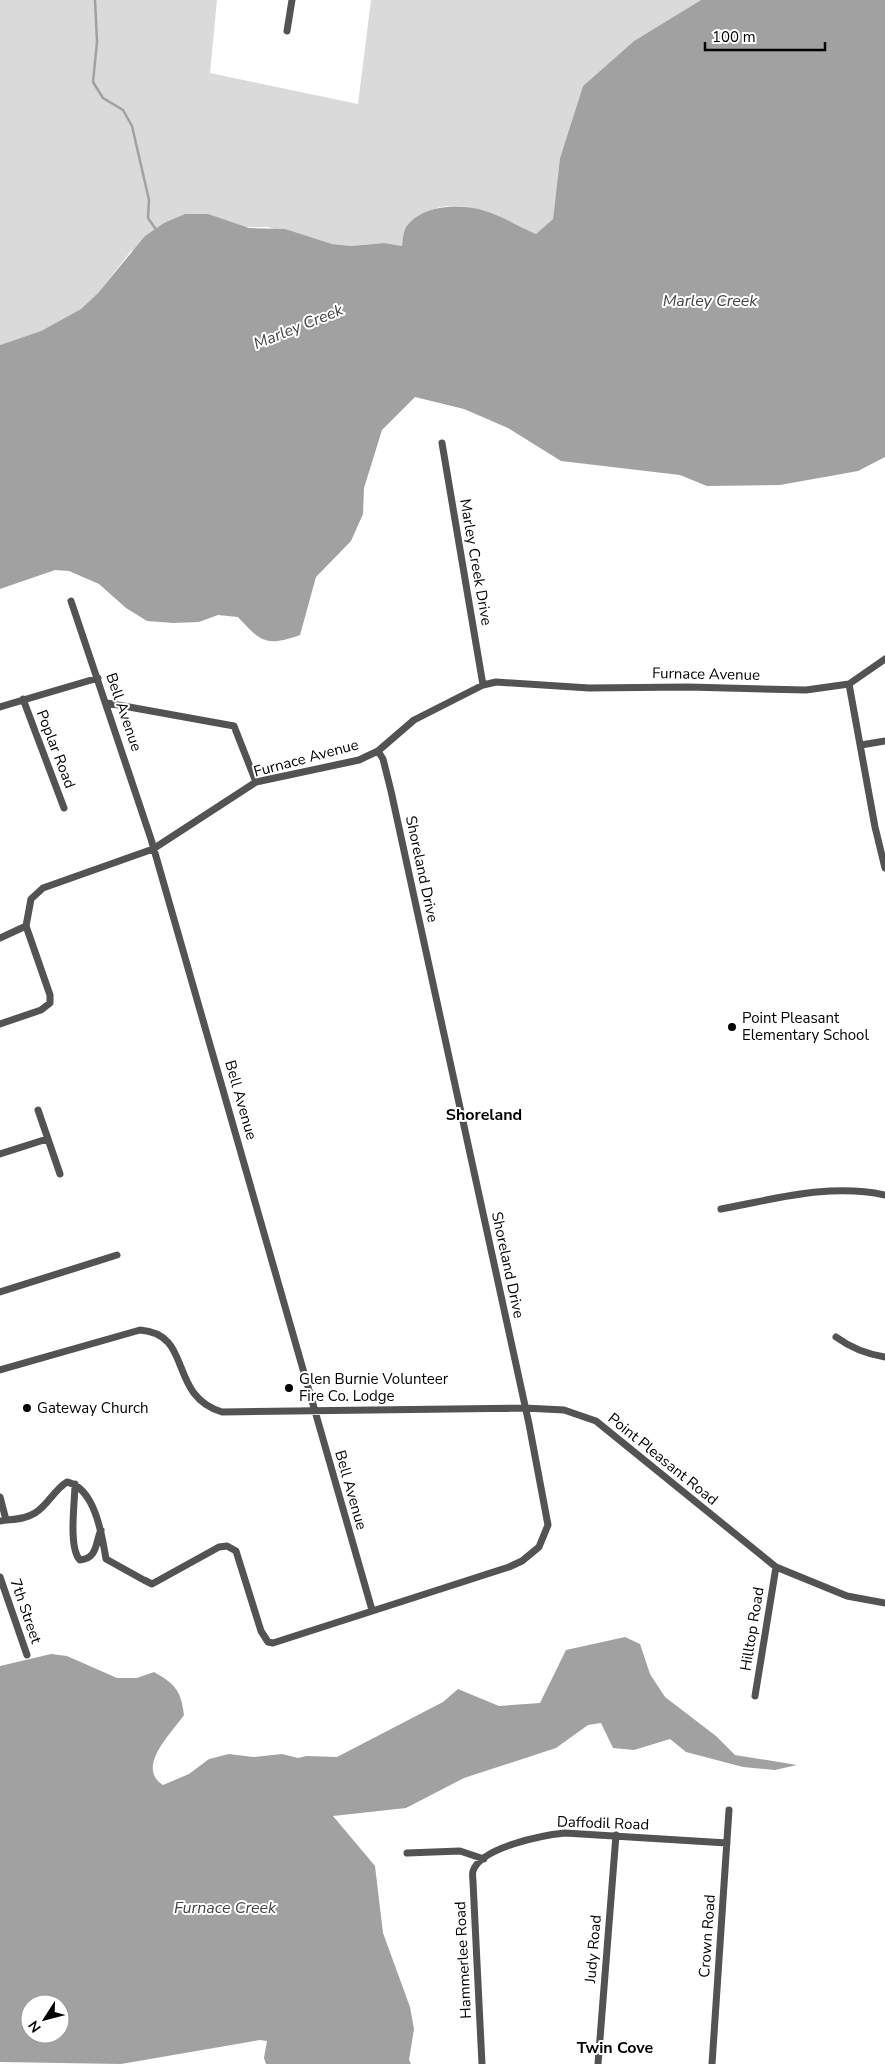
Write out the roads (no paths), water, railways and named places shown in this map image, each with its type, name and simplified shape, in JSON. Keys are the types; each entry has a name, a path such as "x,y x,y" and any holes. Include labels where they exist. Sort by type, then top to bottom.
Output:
{"street":[{"path":"287,31 292,0"},
{"name":"Marley Creek Drive","path":"442,443 483,685"},
{"name":"Bell Avenue","path":"71,601 107,702 153,849 372,1610"},
{"name":"Furnace Avenue","path":"26,926 31,899 43,888 153,849 256,782 359,760 378,751 414,720 483,685 496,682 589,688 688,687 806,690 849,684 885,659"},
{"path":"0,707 98,678"},
{"path":"849,684 885,868"},
{"name":"Poplar Road","path":"24,699 64,808"},
{"path":"107,702 234,726 256,782"},
{"path":"861,745 885,741"},
{"name":"Shoreland Drive","path":"101,1530 106,1559 152,1584 219,1547 227,1546 236,1551 262,1631 268,1642 273,1643 509,1568 522,1561 539,1547 548,1525 525,1408 393,800 383,759 378,751"},
{"path":"0,938 26,926 50,995 50,1003 41,1010 0,1024"},
{"path":"38,1110 46,1139 60,1174"},
{"path":"0,1154 46,1139"},
{"path":"721,1209 822,1190 846,1189 885,1195"},
{"path":"0,1292 116,1255"},
{"name":"Point Pleasant Road","path":"0,1370 111,1336 140,1330 159,1334 172,1348 189,1387 203,1404 228,1412 525,1408 564,1410 604,1426 748,1547 776,1567 846,1596 885,1603"},
{"path":"836,1337 848,1346 871,1355 885,1357"},
{"path":"0,1497 3,1520 23,1518 37,1512 57,1488 67,1482 75,1484 90,1503 101,1530 91,1557 80,1560 75,1556 73,1540 75,1484"},
{"name":"Hilltop Road","path":"755,1696 776,1567"},
{"name":"7th Street","path":"0,1577 27,1655"},
{"name":"Crown Road","path":"712,2064 729,1810"},
{"name":"Daffodil Road","path":"484,1859 501,1848 543,1835 565,1833 727,1843"},
{"name":"Judy Road","path":"598,2064 616,1835"},
{"path":"407,1853 460,1851 484,1859"},
{"name":"Hammerlee Road","path":"482,2064 473,1871 484,1859"}],"water":[{"name":"Marley Creek","path":"701,0 885,0 885,457 858,471 780,485 707,486 680,475 561,461 508,428 464,409 415,397 382,430 364,488 363,514 351,541 316,577 300,635 279,641 265,640 253,632 238,617 218,615 199,622 147,621 126,608 99,584 69,571 55,570 0,589 0,345 41,331 81,309 98,293 145,236 164,223 185,214 208,214 249,228 285,229 332,244 351,246 384,243 402,246 406,227 421,214 441,208 462,207 489,212 536,234 553,219 560,158 583,86 634,41"},
{"name":"Furnace Creek","path":"625,1637 640,1644 650,1674 665,1697 716,1736 735,1755 797,1765 775,1770 743,1767 686,1752 670,1739 634,1750 613,1748 601,1723 588,1725 556,1748 464,1778 406,1808 333,1816 375,1866 383,1933 410,2007 414,2029 409,2060 411,2064 266,2064 264,2058 267,2041 260,2040 121,2064 0,2062 0,1666 51,1654 67,1656 117,1678 137,1678 154,1672 167,1680 179,1694 184,1715 158,1750 154,1760 155,1778 163,1785 189,1774 209,1759 229,1754 253,1757 282,1754 298,1758 307,1756 337,1757 443,1702 458,1689 499,1706 540,1703 566,1650"}],"waterway":[{"path":"95,0 97,42 93,82 103,98 123,110 132,126 149,200 148,218 155,228"}],"place":[{"name":"Point Pleasant Elementary School","path":"732,1027"},
{"name":"Glen Burnie Volunteer Fire Co. Lodge","path":"289,1388"},
{"name":"Gateway Church","path":"27,1408"}],"district":[{"name":"Shoreland","path":"484,1114"},
{"name":"Twin Cove","path":"615,2047"}]}
